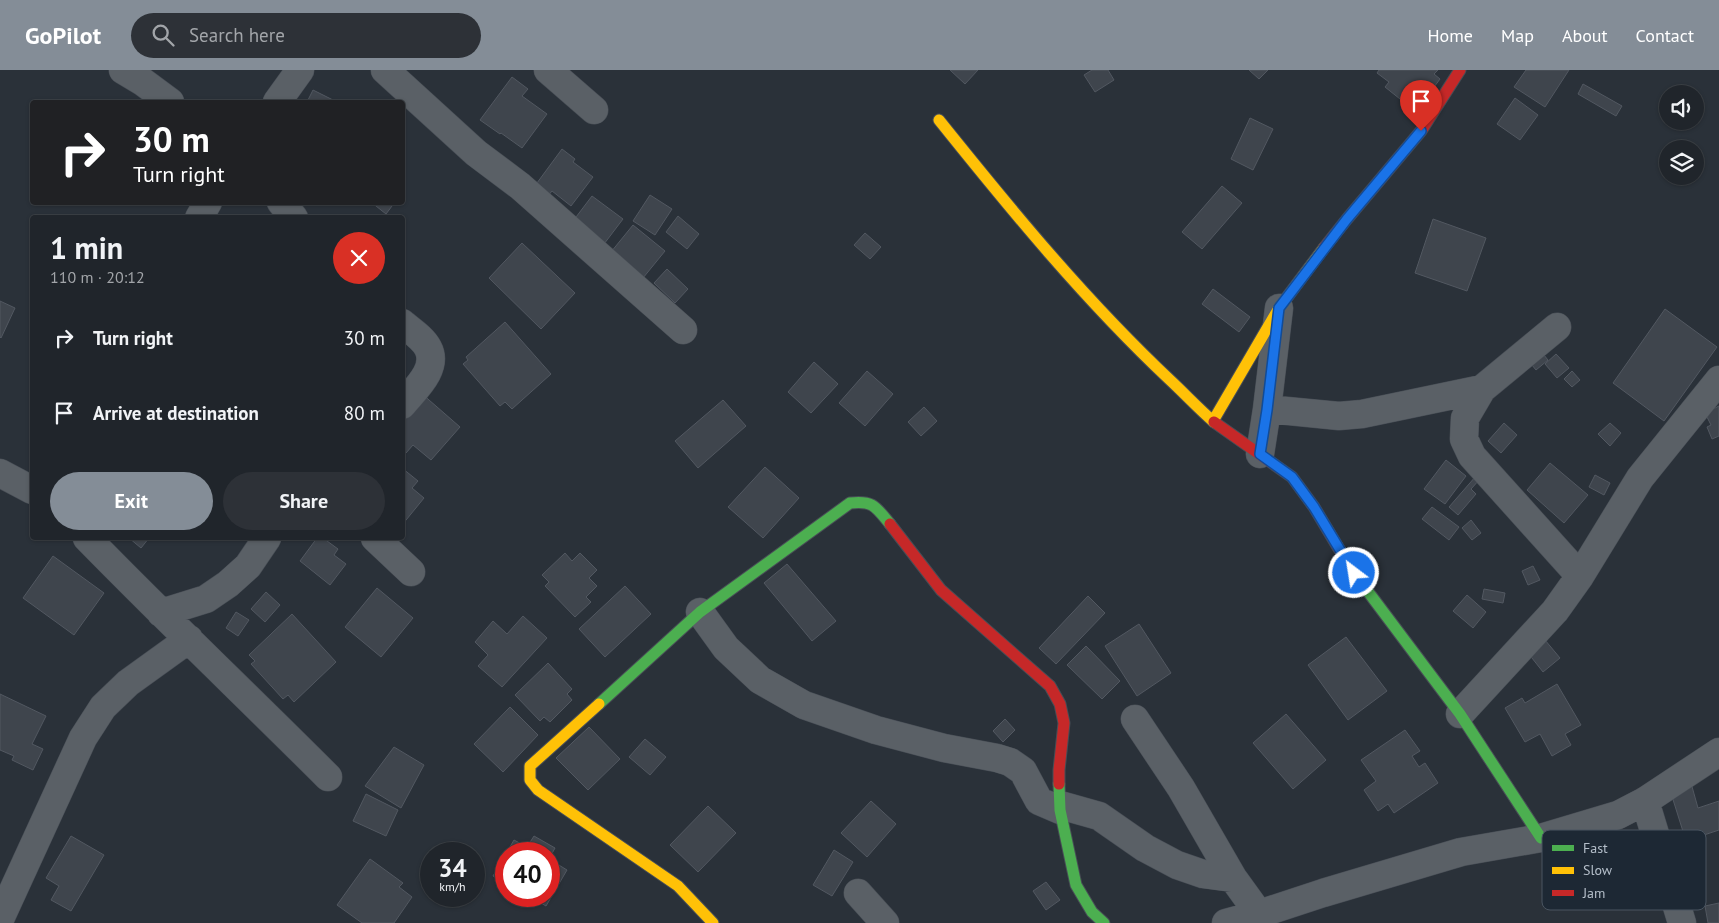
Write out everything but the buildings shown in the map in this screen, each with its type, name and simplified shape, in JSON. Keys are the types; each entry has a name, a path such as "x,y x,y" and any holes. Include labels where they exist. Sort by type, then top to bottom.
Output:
{"street":[{"path":"123,70 167,100"},
{"path":"278,100 300,70"},
{"path":"385,70 476,153 520,186 682,330"},
{"path":"548,70 594,110"},
{"path":"1213,421 1279,308 1347,219 1421,131 1460,70"},
{"path":"939,120 1011,210 1081,291 1141,353 1213,421 1292,477 1314,507 1354,573 1460,714 1541,838 1461,852 1323,893 1258,919 1226,923"},
{"path":"283,205 292,215"},
{"path":"1260,454 1279,308"},
{"path":"405,326 428,346 432,360 429,370 405,402"},
{"path":"1557,327 1482,390 1465,418 1464,439 1472,456 1580,576"},
{"path":"1460,714 1555,611 1580,576 1640,478 1719,380"},
{"path":"1267,410 1339,416 1362,414 1482,390"},
{"path":"0,473 30,489"},
{"path":"713,923 678,886 538,790 530,780 530,766 700,612 850,503 864,501 877,508 942,590 994,639 1050,686 1060,704 1064,723 1058,770 1060,808 1076,885 1092,912 1104,923"},
{"path":"89,540 328,777"},
{"path":"161,613 206,600 248,566 265,540"},
{"path":"377,540 411,572"},
{"path":"700,612 726,648 760,680 804,705 876,730 944,748 1010,762 1023,771 1039,801 1060,808 1099,816 1145,848 1177,865 1203,874 1233,878"},
{"path":"0,919 83,738 103,707 128,683 189,639"},
{"path":"1135,719 1181,788 1258,919"},
{"path":"1568,830 1618,815 1644,801 1719,752"},
{"path":"1644,801 1653,830"},
{"path":"858,893 884,923"},
{"path":"1678,910 1682,923"}],"traffic: fast":[{"path":"599,704 700,612 850,503 858,502 873,506 890,524"},
{"path":"1351,569 1460,714 1541,838"},
{"path":"1059,784 1060,810 1076,885 1092,912 1104,923"}],"traffic: slow":[{"path":"939,120 994,188 1079,287 1139,350 1214,422"},
{"path":"1213,421 1279,308 1324,248"},
{"path":"599,704 530,766 530,780 538,790 678,886 713,923"}],"traffic: jam":[{"path":"1324,248 1421,131 1460,70"},
{"path":"1214,422 1292,477 1314,507 1351,569"},
{"path":"890,524 941,590 1050,686 1060,704 1064,723 1059,784"}],"route":[{"path":"1354,573 1314,507 1292,477 1260,454 1279,308 1347,219 1421,131"}]}
